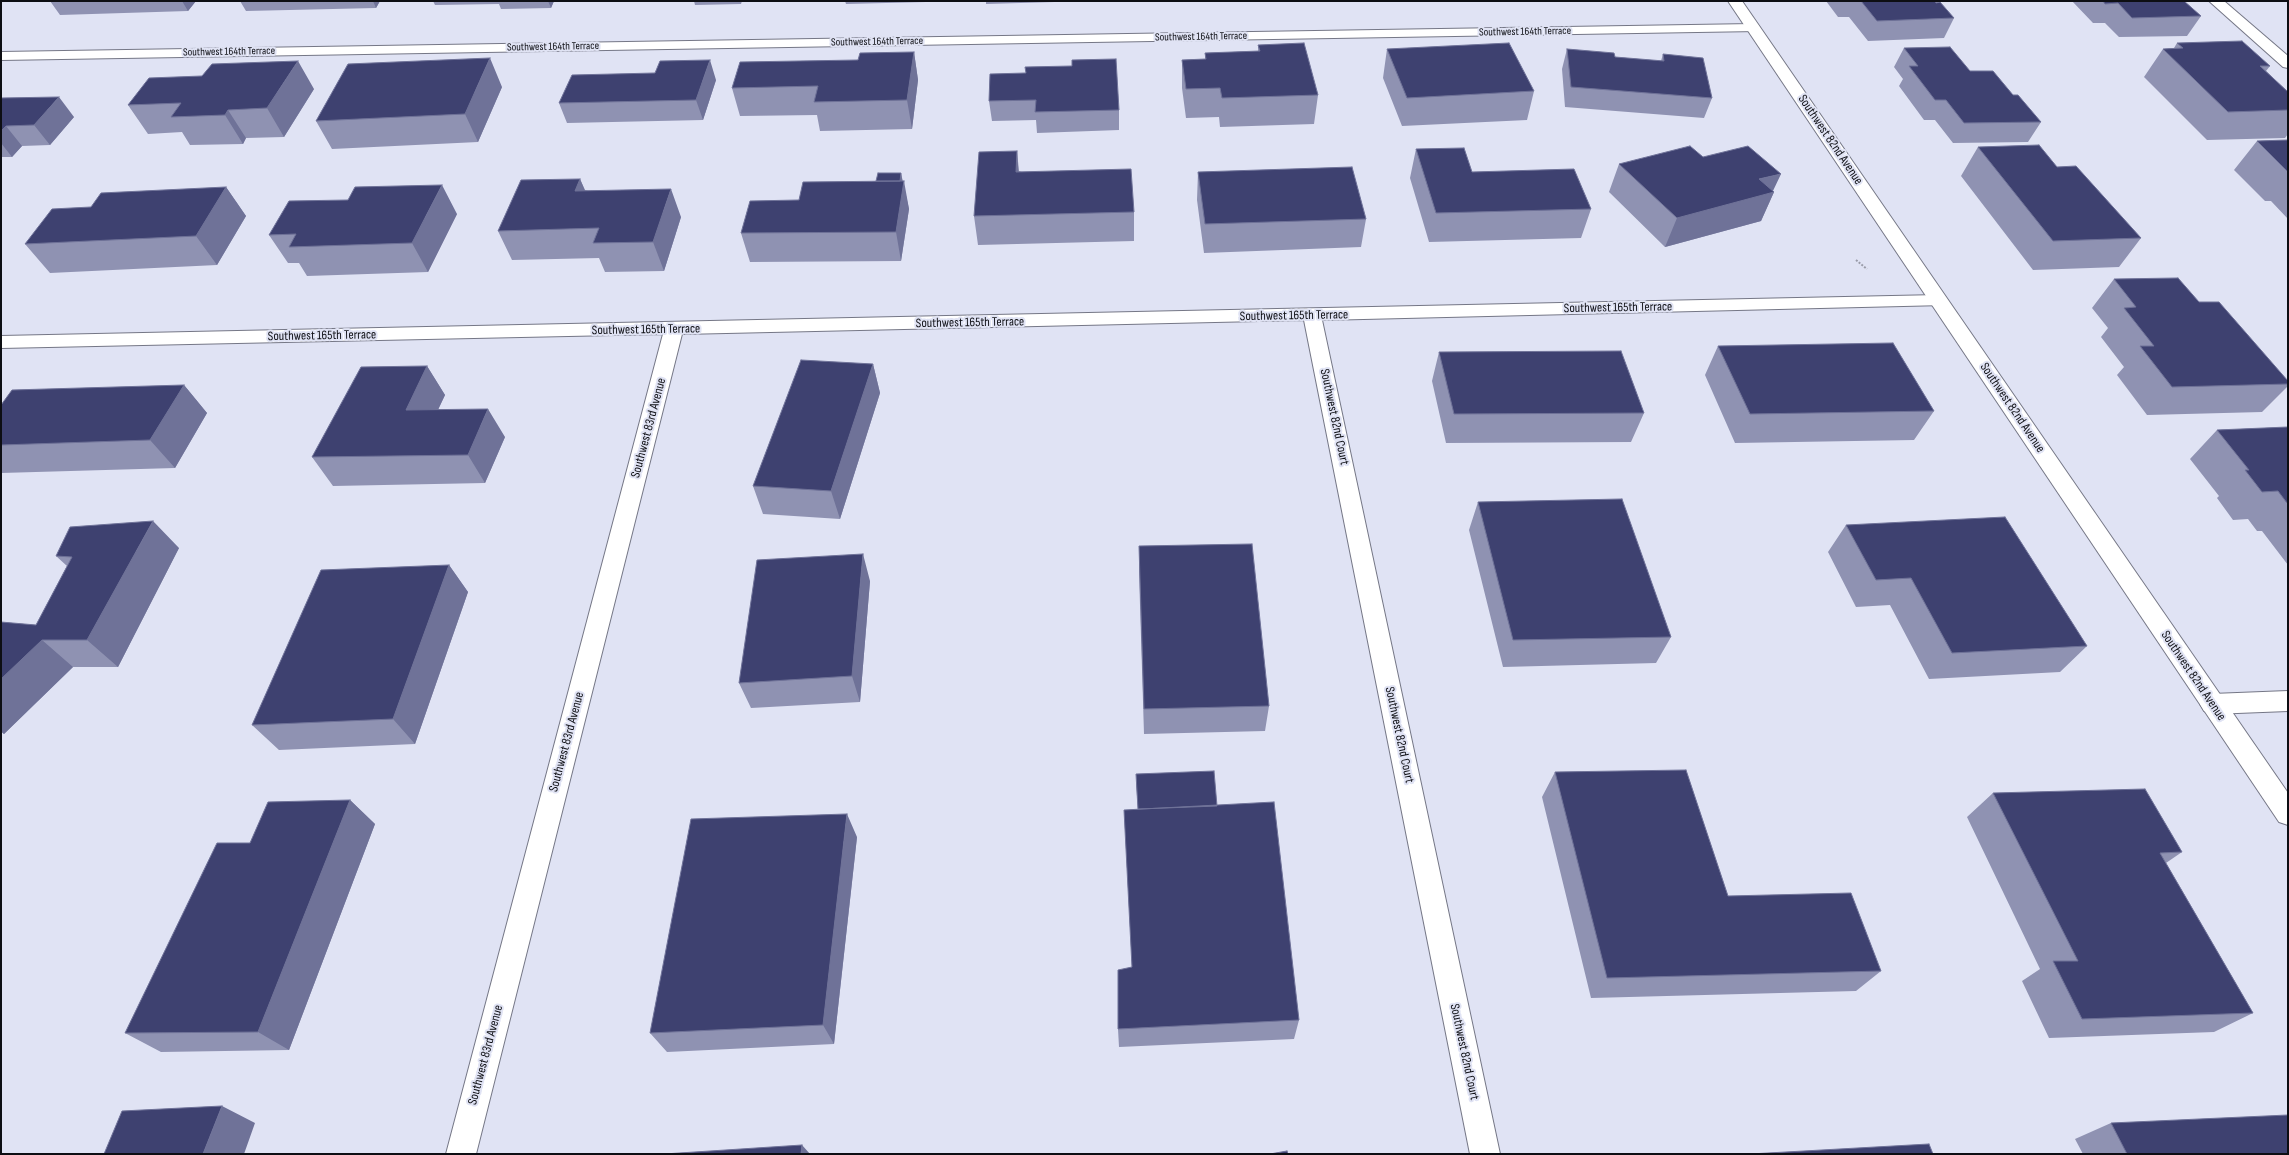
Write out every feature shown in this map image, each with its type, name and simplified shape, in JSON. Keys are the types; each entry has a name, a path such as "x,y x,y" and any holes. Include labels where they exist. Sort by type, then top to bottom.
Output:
{"street":[{"name":"Southwest 82nd Avenue","path":"1735,1 2288,814"},
{"path":"2216,1 2288,64"},
{"name":"Southwest 164th Terrace","path":"1,56 1753,28"},
{"name":"Southwest 165th Terrace","path":"1,342 674,329 1940,301"},
{"name":"Southwest 82nd Court","path":"1312,315 1485,1154"},
{"name":"Southwest 83rd Avenue","path":"461,1154 674,329"},
{"path":"2212,704 2288,702"}],"building":[{"path":"1861,1 1935,1 1936,3 1940,2 1954,18 1877,21"},
{"path":"2103,1 2184,1 2201,16 2132,18 2118,3 2105,4"},
{"path":"2242,41 2270,66 2260,66 2288,92 2288,110 2228,112 2163,49 2183,48 2177,43"},
{"path":"1304,43 1318,95 1222,98 1220,88 1186,89 1182,60 1206,59 1205,53 1260,51 1258,45"},
{"path":"1509,43 1534,91 1407,98 1387,49"},
{"path":"1950,47 1970,71 1993,71 2013,95 2018,95 2041,122 1964,123 1946,100 1935,100 1909,66 1918,66 1904,48"},
{"path":"1567,49 1614,53 1615,57 1664,61 1663,54 1703,58 1712,98 1571,87"},
{"path":"914,52 907,100 814,102 818,86 732,88 740,62 858,60 860,53"},
{"path":"490,58 465,114 316,121 348,64"},
{"path":"1116,59 1119,110 1035,112 1036,100 989,101 990,74 1026,73 1025,67 1072,66 1072,60"},
{"path":"710,60 696,100 559,103 572,75 655,73 660,61"},
{"path":"298,61 267,108 228,110 225,115 171,117 181,103 128,105 149,78 202,76 212,64"},
{"path":"59,97 34,125 6,126 1,131 1,98"},
{"path":"2288,140 2288,172 2257,141"},
{"path":"2039,145 2057,167 2076,166 2141,238 2053,241 1978,147"},
{"path":"1690,146 1703,157 1748,146 1781,174 1759,179 1774,192 1677,218 1619,164"},
{"path":"1464,148 1472,172 1574,169 1591,209 1436,213 1416,149"},
{"path":"1017,151 1016,172 1131,169 1134,212 974,216 979,152"},
{"path":"1352,167 1366,219 1205,224 1198,172"},
{"path":"878,173 901,173 900,181 876,181"},
{"path":"580,179 575,191 671,189 653,242 593,243 599,228 498,231 521,180"},
{"path":"904,181 896,232 741,233 750,201 799,200 803,182"},
{"path":"442,185 412,243 289,247 296,234 269,235 289,201 348,200 355,187"},
{"path":"226,187 196,236 25,244 52,209 91,207 101,193"},
{"path":"2178,278 2199,302 2219,302 2288,381 2288,384 2172,387 2140,346 2154,346 2124,308 2136,307 2114,279"},
{"path":"1893,343 1934,411 1750,414 1718,346"},
{"path":"1621,351 1644,413 1454,414 1439,352"},
{"path":"801,360 873,364 831,491 753,486"},
{"path":"427,366 406,410 488,409 468,455 312,457 361,367"},
{"path":"184,385 150,440 1,445 1,405 12,390"},
{"path":"2288,427 2287,503 2278,491 2262,492 2245,470 2249,470 2217,430"},
{"path":"1622,499 1671,637 1513,640 1478,502"},
{"path":"2005,517 2087,646 1952,653 1911,578 1876,580 1846,525"},
{"path":"153,521 87,640 42,640 1,679 1,622 36,625 72,557 56,556 70,527"},
{"path":"1252,544 1269,706 1144,709 1139,546"},
{"path":"863,554 852,676 739,683 757,560"},
{"path":"449,565 393,719 252,725 321,570"},
{"path":"1686,770 1728,896 1851,893 1881,971 1607,978 1555,772"},
{"path":"1214,771 1217,806 1138,809 1136,774"},
{"path":"2145,789 2182,852 2160,853 2253,1013 2082,1019 2053,961 2078,961 1993,793"},
{"path":"350,800 258,1032 125,1033 217,843 250,843 268,802"},
{"path":"1274,802 1299,1020 1118,1029 1118,970 1132,967 1124,810"},
{"path":"847,814 823,1025 650,1033 691,819"},
{"path":"222,1106 203,1154 104,1154 122,1111"},
{"path":"2288,1115 2288,1154 2127,1154 2111,1123"},
{"path":"1929,1144 1933,1154 1750,1154"},
{"path":"802,1145 801,1154 664,1154"},
{"path":"1287,1151 1288,1154 1270,1154"}]}
